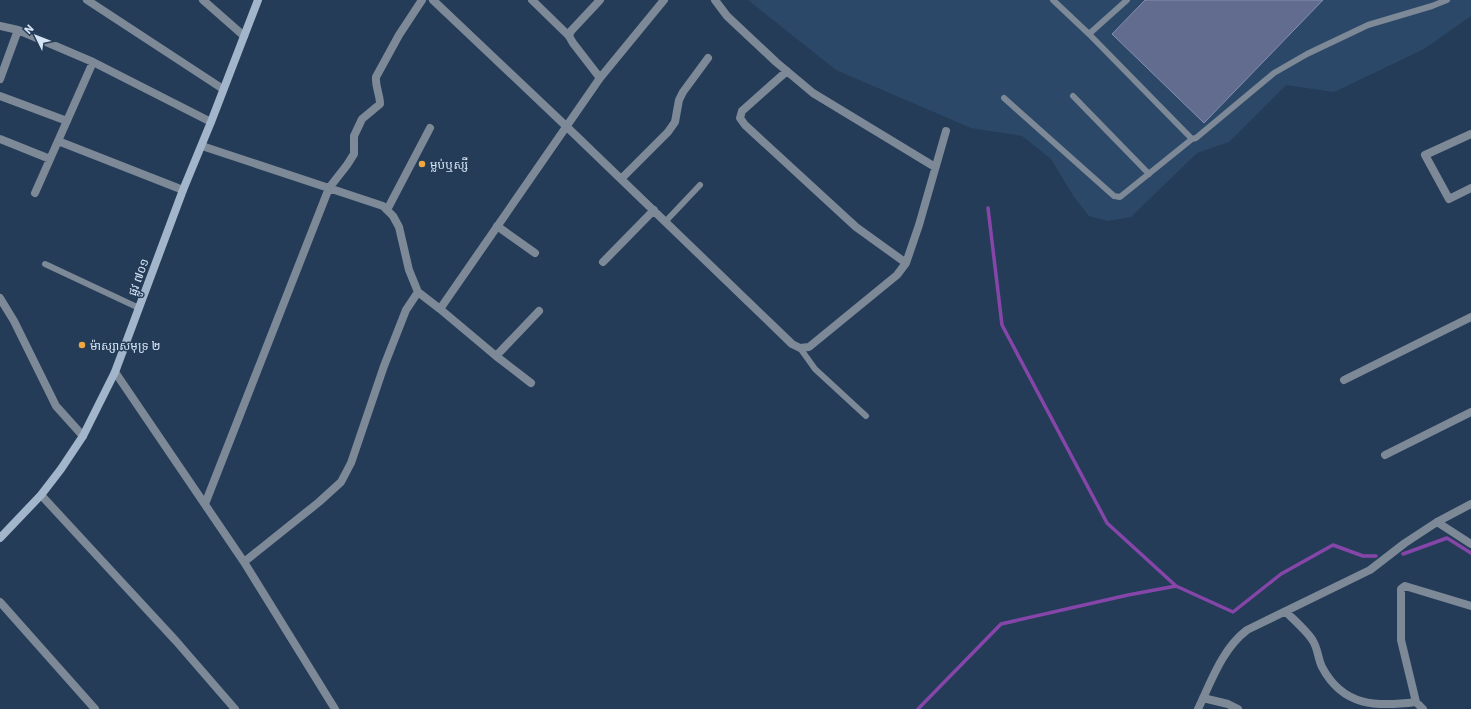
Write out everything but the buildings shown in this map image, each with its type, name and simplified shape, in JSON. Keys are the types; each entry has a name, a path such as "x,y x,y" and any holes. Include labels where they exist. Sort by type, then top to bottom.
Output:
{"main road":[{"name":"ផ្លូវ ៧០១","path":"0,538 41,495 61,469 83,436 115,372 183,190 212,122 223,89 258,0"}],"street":[{"path":"87,0 223,89"},
{"path":"203,0 244,36"},
{"path":"205,504 329,188 354,154 354,136 362,119 380,104 380,96 375,83 376,77 399,35 422,0"},
{"path":"433,0 567,126 792,344 800,348 809,347 897,275 906,263 946,131"},
{"path":"532,0 569,36 600,78"},
{"path":"569,36 600,0"},
{"path":"440,309 600,78 664,0"},
{"path":"715,0 727,16 813,94 935,167"},
{"path":"0,26 18,30 93,62 212,122"},
{"path":"0,79 18,30"},
{"path":"621,179 668,132 675,122 679,100 683,92 708,58"},
{"path":"35,193 93,62"},
{"path":"787,71 742,111 740,118 856,227 906,263"},
{"path":"0,96 67,121"},
{"path":"387,210 430,128"},
{"path":"1471,134 1425,155 1449,199 1471,188"},
{"path":"0,139 50,159"},
{"path":"58,141 183,190"},
{"path":"202,146 383,206 393,216 399,227 409,270 418,292 531,383"},
{"path":"603,262 654,210"},
{"path":"497,226 535,253"},
{"path":"244,562 319,502 341,482 351,463 384,366 406,310 418,292"},
{"path":"0,298 14,321 56,406 83,436"},
{"path":"496,356 539,311"},
{"path":"1344,380 1471,316"},
{"path":"115,372 244,562 335,709"},
{"path":"1385,455 1471,412"},
{"path":"41,495 176,641 235,709"},
{"path":"1198,709 1226,652 1236,638 1247,630 1370,570 1405,543 1437,522 1471,504"},
{"path":"1437,522 1471,544"},
{"path":"1423,709 1416,702 1401,640 1401,589 1405,586 1471,606"},
{"path":"0,602 95,709"},
{"path":"1286,612 1313,641 1322,666 1332,683 1344,693 1357,700 1377,704 1391,705 1416,702"},
{"path":"1203,698 1228,704 1238,709"}],"lane":[{"path":"1053,0 1089,34 1192,140"},
{"path":"1089,34 1127,0"},
{"path":"1004,98 1114,196 1120,197 1196,138 1274,73 1307,54 1368,26 1447,0"},
{"path":"1073,96 1148,174"},
{"path":"665,222 700,186"},
{"path":"45,264 139,308"},
{"path":"800,348 815,369 866,416"}],"shaded area":[{"path":"748,0 1471,0 1471,16 1424,49 1334,92 1286,85 1229,142 1197,153 1131,217 1108,221 1089,216 1074,197 1051,159 1022,136 971,128 836,70"}],"waterway":[{"path":"988,208 1002,325 1107,523 1176,586 1233,612 1281,574 1333,545 1363,556 1376,556"},
{"path":"1403,554 1447,538 1471,553"},
{"path":"918,709 1001,624 1128,595 1176,586"}],"place":[{"name":"ម្លប់ឬស្សី","path":"422,164"},
{"name":"ម៉ាស្សាសមុទ្រ ២","path":"82,345"}]}
